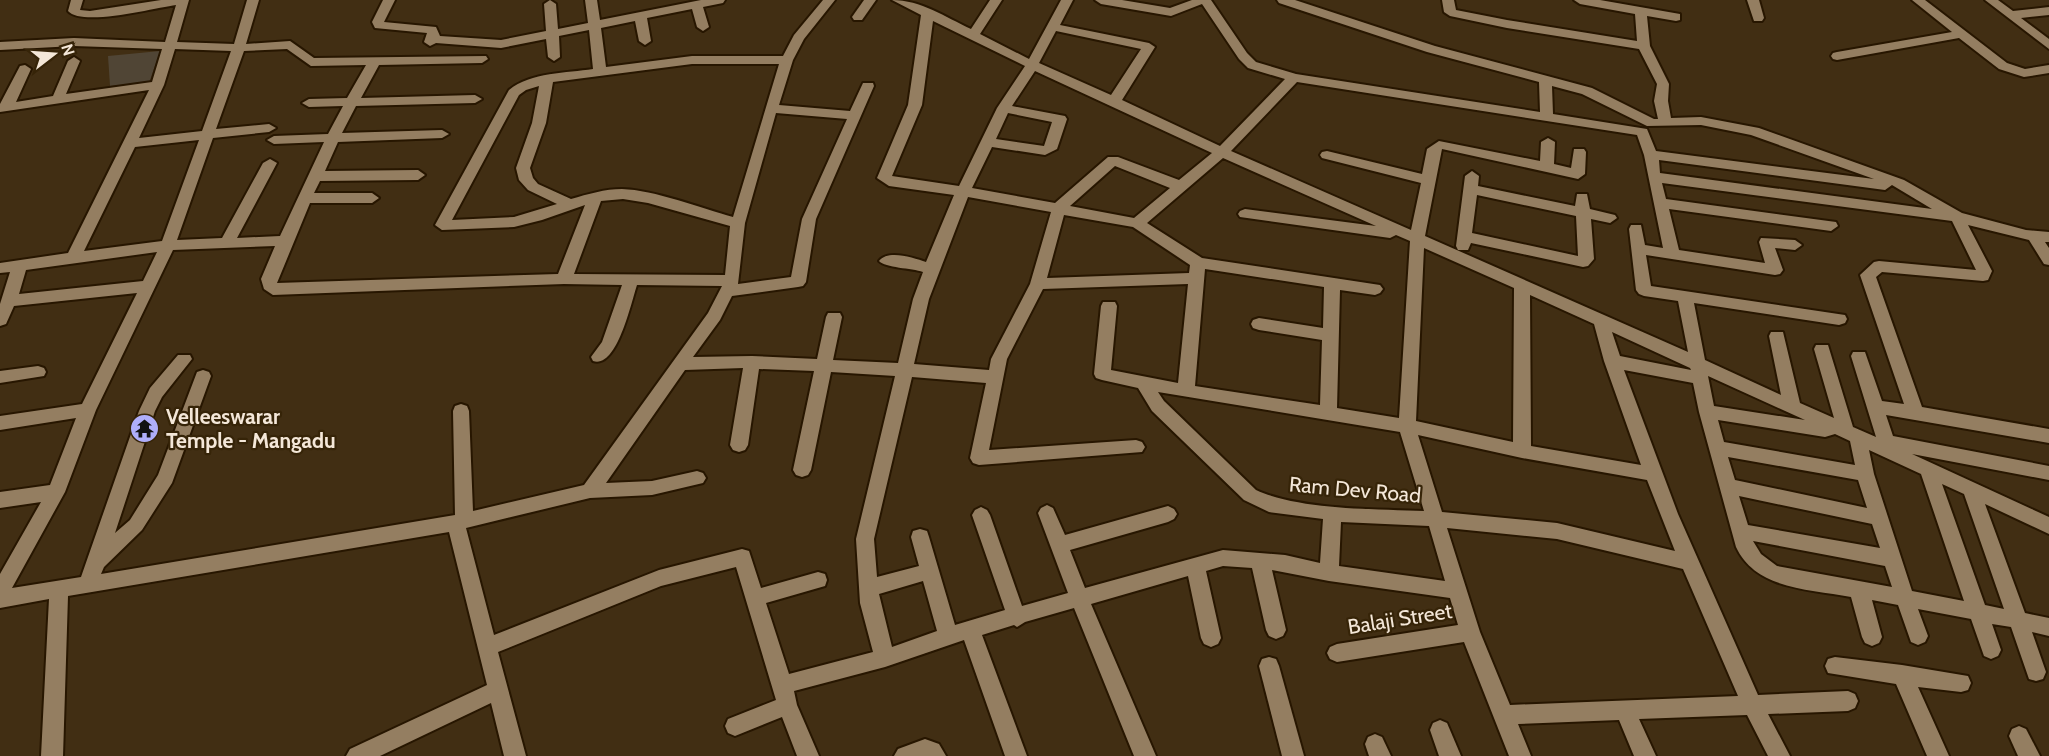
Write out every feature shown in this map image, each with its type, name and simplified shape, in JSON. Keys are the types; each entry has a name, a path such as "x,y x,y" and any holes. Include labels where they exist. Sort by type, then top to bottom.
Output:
{"street":[{"path":"73,259 158,85 184,0 90,15 78,14 75,11 77,0"},
{"path":"0,592 56,492 88,410 168,246 239,48 253,0"},
{"path":"389,0 378,22 379,26 432,30 434,33 417,60"},
{"path":"591,0 600,72"},
{"path":"432,39 501,44 690,4 719,0"},
{"path":"590,491 714,316 730,286 738,223 787,60 798,38 829,0"},
{"path":"858,17 870,0"},
{"path":"898,0 928,12 1032,65 1417,240"},
{"path":"973,35 996,0"},
{"path":"885,658 870,603 865,539 921,300 963,191 1004,108 1032,65 1067,0"},
{"path":"1101,0 1170,12 1204,0 1243,56 1252,65 1294,78 1547,118 1653,126 1701,120 1754,131 1910,188 1957,217 1984,271 1983,276 1880,266 1868,275 1915,413"},
{"path":"1283,0 1431,49 1587,91 1653,126"},
{"path":"1448,0 1450,12 1507,24 1644,46"},
{"path":"1580,0 1676,17 1666,0"},
{"path":"1753,0 1758,18"},
{"path":"1918,0 1961,34 2013,70 2024,73 2049,69"},
{"path":"1991,0 2049,45"},
{"path":"550,4 554,57"},
{"path":"690,4 703,27"},
{"path":"1641,11 1644,46 1663,84 1661,101 1653,126 1651,155 1672,253"},
{"path":"928,12 915,105 884,178 890,181 963,191 1137,223 1197,271"},
{"path":"2011,15 2049,12"},
{"path":"640,16 645,41"},
{"path":"1054,27 1149,47 1114,101"},
{"path":"1836,56 1961,34"},
{"path":"0,46 74,42 239,48 290,45 311,62 482,59"},
{"path":"738,223 648,198 623,194 568,203 536,217 507,223 442,225 514,93 521,87 547,79 692,60 787,60"},
{"path":"375,61 333,137 285,241 269,279 269,285 273,289 564,279 631,279 730,286 798,282 809,219 868,86"},
{"path":"57,99 74,62"},
{"path":"4,107 25,69"},
{"path":"1137,223 1222,152 1294,78"},
{"path":"547,79 539,123 523,168 526,180 533,187 568,203"},
{"path":"1545,79 1547,118"},
{"path":"4,107 158,85"},
{"path":"309,103 475,99"},
{"path":"989,141 1045,151 1050,149 1060,119 1004,108"},
{"path":"771,109 854,115"},
{"path":"130,143 207,135 271,134 333,137 442,134"},
{"path":"1547,168 1548,142"},
{"path":"1520,756 1470,632 1407,426 1417,240 1434,149 1444,144 1578,174 1579,152"},
{"path":"1327,155 1428,180"},
{"path":"1651,155 1910,188"},
{"path":"1136,447 979,458 999,359 1038,284 1059,208 1113,160 1180,186"},
{"path":"227,243 270,163"},
{"path":"315,177 418,176"},
{"path":"1654,177 1957,217 2041,236 2049,260"},
{"path":"1462,259 1472,183 1610,218"},
{"path":"564,279 595,197"},
{"path":"1464,236 1580,263 1586,260 1582,197"},
{"path":"305,198 372,198"},
{"path":"1661,203 1832,226"},
{"path":"1245,214 1389,233 1450,251 1462,259 1601,320 1698,370 1887,447 1928,469 2049,526"},
{"path":"1636,229 1644,290 1839,319"},
{"path":"0,267 168,246 285,241"},
{"path":"1638,249 1775,270 1766,242 1795,245"},
{"path":"886,261 909,262 932,269"},
{"path":"0,320 9,301 20,265"},
{"path":"1038,284 1197,271 1375,289"},
{"path":"1186,391 1197,271"},
{"path":"599,357 606,352 631,279"},
{"path":"1328,412 1332,283"},
{"path":"1522,284 1522,451"},
{"path":"9,301 148,286"},
{"path":"1684,297 1707,412 1740,531 1752,559 1774,574 2049,627"},
{"path":"1109,306 1102,374 1186,391 1407,426 1522,451 1651,474"},
{"path":"802,470 822,365 834,317"},
{"path":"1601,320 1612,361 1651,474 1750,704 1779,756"},
{"path":"1259,324 1330,335"},
{"path":"1778,336 1792,407"},
{"path":"1822,349 1847,432 1865,474 1918,636"},
{"path":"1859,356 1887,447"},
{"path":"88,585 147,411 156,393 184,359"},
{"path":"1612,361 1698,370"},
{"path":"678,364 752,362 994,377"},
{"path":"739,445 752,362"},
{"path":"0,376 38,372"},
{"path":"95,563 136,525 161,486 178,449 203,376"},
{"name":"Ram Dev Road","path":"1144,383 1158,406 1250,495 1269,504 1332,513 1434,519 1557,531 1689,562"},
{"path":"1875,406 2049,436"},
{"path":"0,423 88,410"},
{"path":"461,411 460,522 515,756"},
{"path":"1707,412 1847,432"},
{"path":"1887,447 2049,473"},
{"path":"1717,448 1865,474"},
{"path":"1928,469 1991,650"},
{"path":"0,598 460,522 590,491 652,488 697,478"},
{"path":"1728,486 1880,518"},
{"path":"1971,489 2037,672"},
{"path":"0,500 56,492"},
{"path":"1047,513 1079,599 1145,756"},
{"path":"1329,573 1332,513"},
{"path":"1059,545 1168,514"},
{"path":"981,515 1017,618"},
{"path":"1740,531 1893,559"},
{"path":"920,537 948,636"},
{"path":"488,647 659,578 742,557 785,695 808,756"},
{"path":"735,726 785,695 948,636 1223,558 1285,563 1329,573 1457,591"},
{"path":"1260,561 1276,630"},
{"path":"1196,564 1212,638"},
{"path":"869,588 930,571"},
{"path":"755,598 818,580"},
{"path":"1859,589 1872,637"},
{"path":"52,756 59,590"},
{"path":"970,629 1016,756"},
{"name":"Balaji Street","path":"1337,653 1470,632"},
{"path":"1269,666 1293,756"},
{"path":"1835,666 1961,683"},
{"path":"1902,674 1938,756"},
{"path":"357,756 498,690"},
{"path":"1504,715 1848,701"},
{"path":"1625,710 1646,756"},
{"path":"1440,730 1450,756"},
{"path":"2019,736 2029,756"},
{"path":"905,756 925,748 935,756"}],"shaded area":[{"path":"160,51 149,83 110,86 108,56"}],"place":[{"name":"Velleeswarar Temple - Mangadu","path":"145,429"}]}
